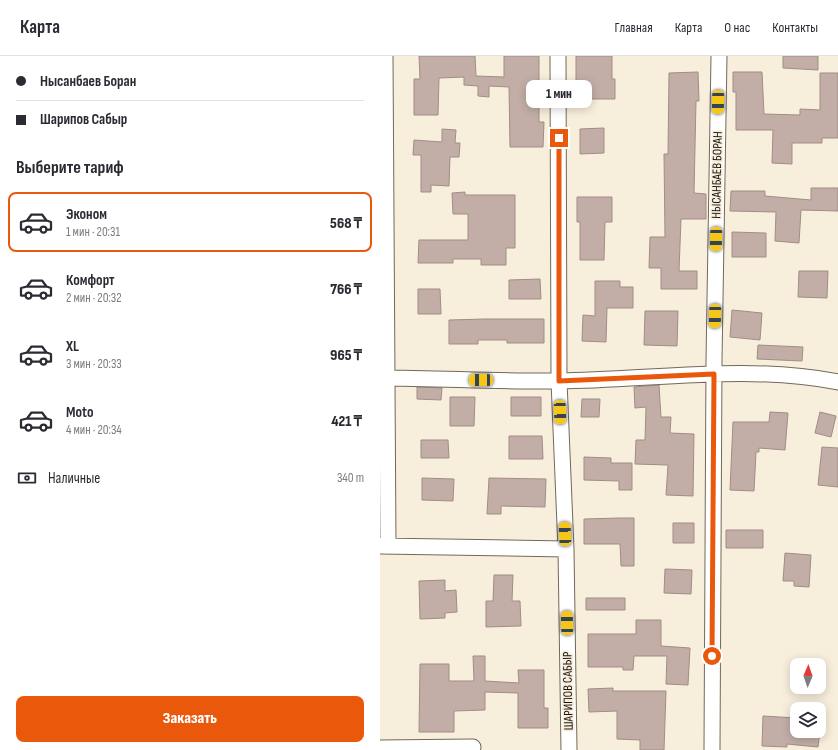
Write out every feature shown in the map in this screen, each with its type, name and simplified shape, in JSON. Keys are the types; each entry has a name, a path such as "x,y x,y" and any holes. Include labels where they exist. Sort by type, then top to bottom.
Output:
{"street":[{"path":"385,56 384,546 566,549"},
{"name":"ШАРИПОВ САБЫР","path":"558,56 559,381 566,549 569,750"},
{"name":"НЫСАНБАЕВ БОРАН","path":"712,750 714,374 719,56"},
{"path":"384,378 559,381 714,374 777,375 838,382"},
{"path":"380,748 473,747"}],"building":[{"path":"419,56 475,56 476,76 504,77 504,56 539,56 539,122 544,122 543,147 510,147 509,87 489,86 489,97 478,96 478,86 464,85 464,77 439,78 438,115 414,115 414,79 420,79"},
{"path":"576,56 612,56 612,79 615,79 615,99 576,99"},
{"path":"783,56 818,56 818,70 783,68"},
{"path":"698,72 699,101 696,101 694,193 706,194 706,219 681,219 679,271 697,271 697,289 661,289 661,268 649,268 650,237 665,237 664,154 668,154 669,73"},
{"path":"733,72 762,72 764,114 800,115 800,109 820,110 820,73 838,73 838,138 822,138 822,143 792,143 792,164 772,163 773,130 736,130 736,92 733,92"},
{"path":"604,128 604,153 580,154 580,129"},
{"path":"442,129 456,130 455,143 460,143 459,157 450,157 449,186 431,185 431,192 421,192 421,155 413,155 414,140 442,142"},
{"path":"811,188 838,188 838,211 801,210 799,243 775,241 776,212 730,211 731,191 765,191 765,196 811,200"},
{"path":"465,192 465,195 515,195 515,248 506,248 506,265 481,265 481,259 453,259 453,263 418,263 419,240 468,240 468,214 453,214 452,193"},
{"path":"577,197 612,197 612,222 605,222 604,260 580,260 580,222 577,222"},
{"path":"732,232 766,233 766,257 732,257"},
{"path":"799,271 828,271 827,298 798,297"},
{"path":"540,279 541,299 509,299 509,280"},
{"path":"595,281 620,281 620,287 633,287 633,308 607,308 606,342 582,341 583,315 595,316"},
{"path":"418,289 440,289 441,314 418,314"},
{"path":"732,310 762,313 760,340 730,337"},
{"path":"645,311 678,311 677,346 644,345"},
{"path":"544,319 544,343 507,343 507,340 478,340 478,344 449,344 449,320"},
{"path":"758,345 803,347 802,361 757,359"},
{"path":"659,385 661,417 671,417 670,433 694,434 693,496 666,495 668,465 635,464 636,440 645,440 646,407 635,408 634,387"},
{"path":"417,387 442,388 441,400 417,399"},
{"path":"450,397 475,397 474,426 450,426"},
{"path":"511,397 541,397 541,416 511,416"},
{"path":"582,399 600,399 599,417 581,417"},
{"path":"770,412 788,413 785,450 759,448 759,452 756,452 754,491 730,490 733,422 769,422"},
{"path":"820,412 836,416 831,437 815,433"},
{"path":"509,436 542,436 543,459 509,459"},
{"path":"421,440 448,440 449,458 421,458"},
{"path":"822,447 838,448 838,487 818,485"},
{"path":"584,457 611,458 611,463 632,463 632,490 619,490 619,481 584,480"},
{"path":"422,478 454,479 453,501 422,500"},
{"path":"489,478 546,479 545,507 501,506 501,514 487,514"},
{"path":"634,518 634,566 621,566 620,544 584,544 584,519"},
{"path":"673,523 694,523 694,543 673,543"},
{"path":"726,530 763,530 763,548 726,548"},
{"path":"785,553 811,555 809,587 794,586 794,581 783,581"},
{"path":"665,569 692,570 691,594 664,593"},
{"path":"494,575 513,575 512,601 520,601 521,626 486,627 486,601 493,601"},
{"path":"445,580 445,591 456,590 457,612 445,613 445,618 420,619 419,581"},
{"path":"586,598 625,598 625,610 586,610"},
{"path":"636,620 661,620 661,646 690,648 688,685 666,684 667,656 634,656 633,670 623,670 623,667 588,667 588,634 636,634"},
{"path":"473,656 485,656 485,681 519,683 518,670 544,670 544,708 548,708 548,728 518,728 518,693 485,692 485,710 454,711 454,732 419,732 420,664 449,664 449,681 474,681"},
{"path":"613,688 613,691 666,691 664,750 640,750 640,740 617,739 617,711 589,712 588,689"},
{"path":"763,716 790,718 790,738 819,738 818,747 787,744 787,747 762,746"}],"route":[{"path":"559,138 559,381 714,374 712,656"}]}
